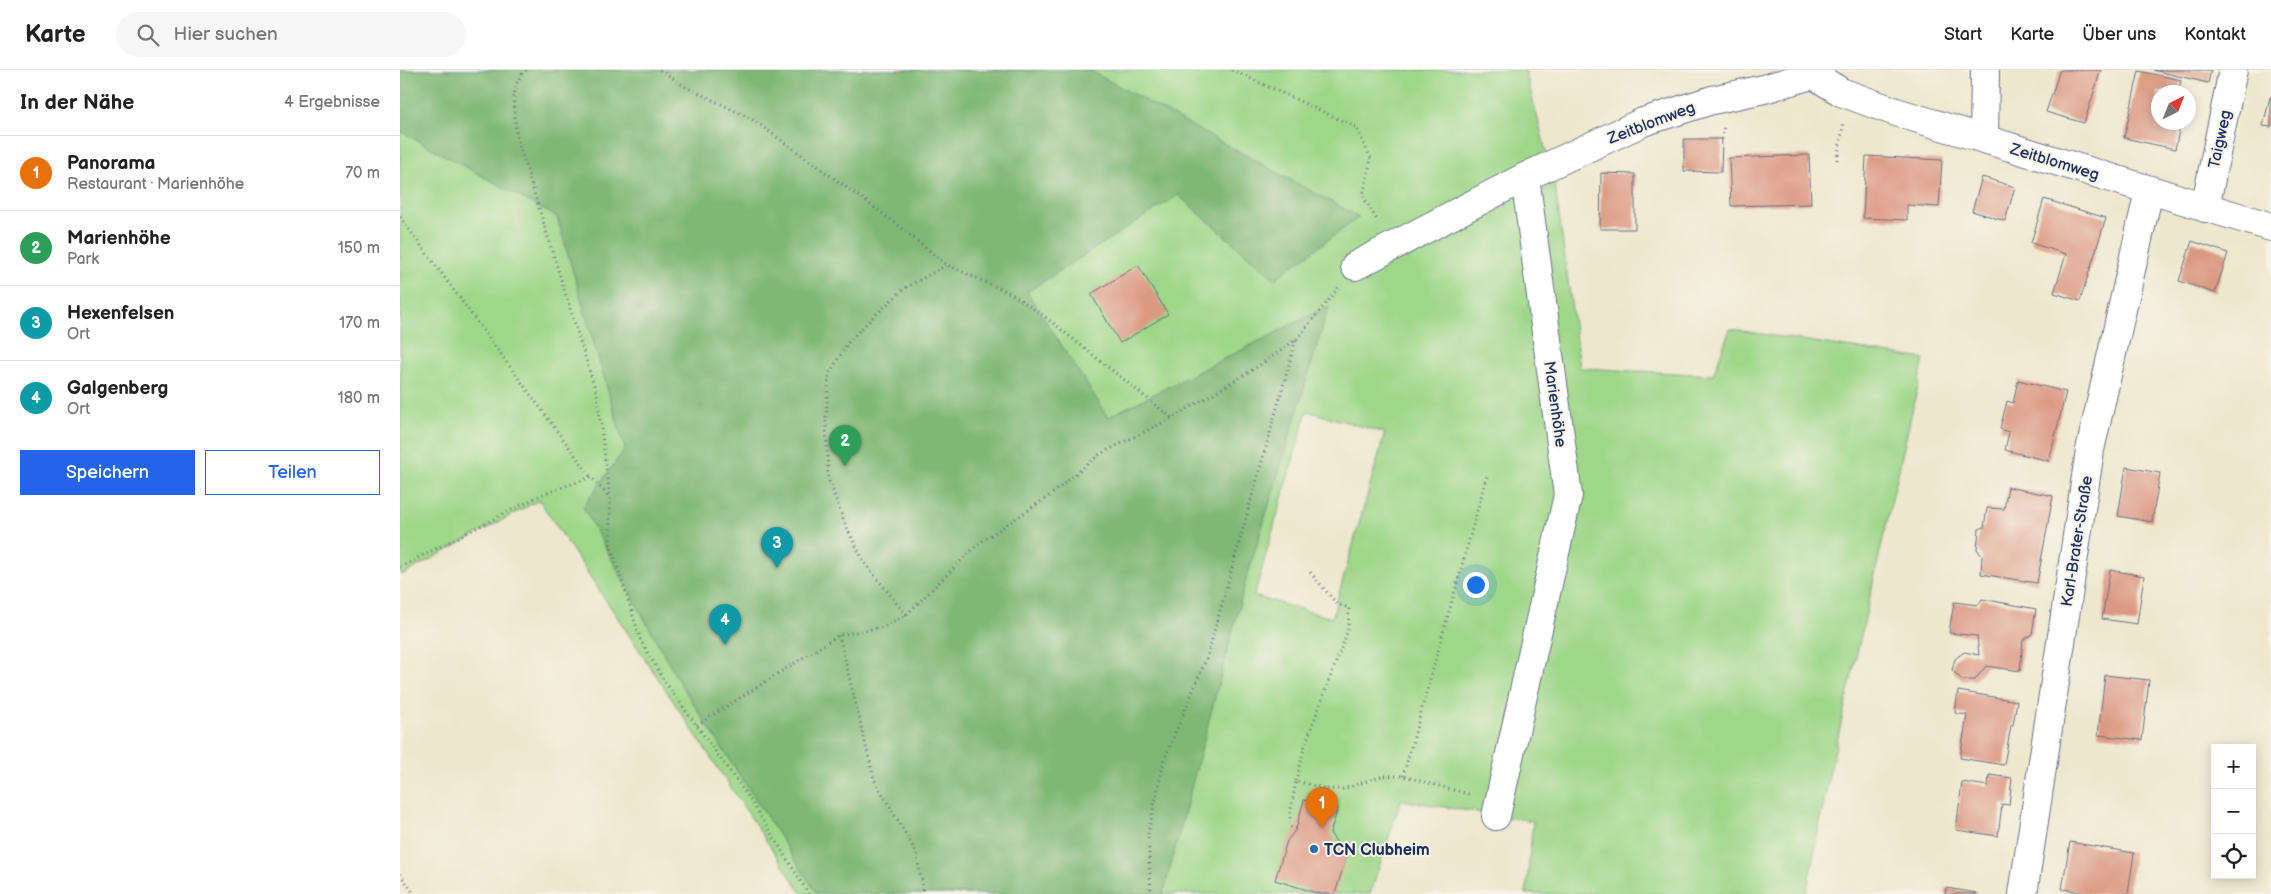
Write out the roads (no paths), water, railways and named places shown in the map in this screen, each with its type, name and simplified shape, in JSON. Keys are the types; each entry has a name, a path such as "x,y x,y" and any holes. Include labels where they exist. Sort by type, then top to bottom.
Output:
{"street":[{"path":"1984,139 1985,70"},
{"name":"Taigweg","path":"2205,208 2234,70"},
{"name":"Zeitblomweg","path":"1525,177 1643,122 1712,100 1764,89 1809,72 1845,93 1896,112 2271,227"},
{"path":"1356,266 1525,177"},
{"name":"Marienhöhe","path":"1497,809 1568,495 1525,177"},
{"name":"Karl-Brater-Straße","path":"2023,894 2090,450 2149,191"}],"place":[{"name":"Marienhöhe","path":"845,466"},
{"name":"Hexenfelsen","path":"777,568"},
{"name":"Galgenberg","path":"725,645"},
{"name":"Panorama","path":"1322,828"},
{"name":"TCN Clubheim","path":"1314,849"}]}
